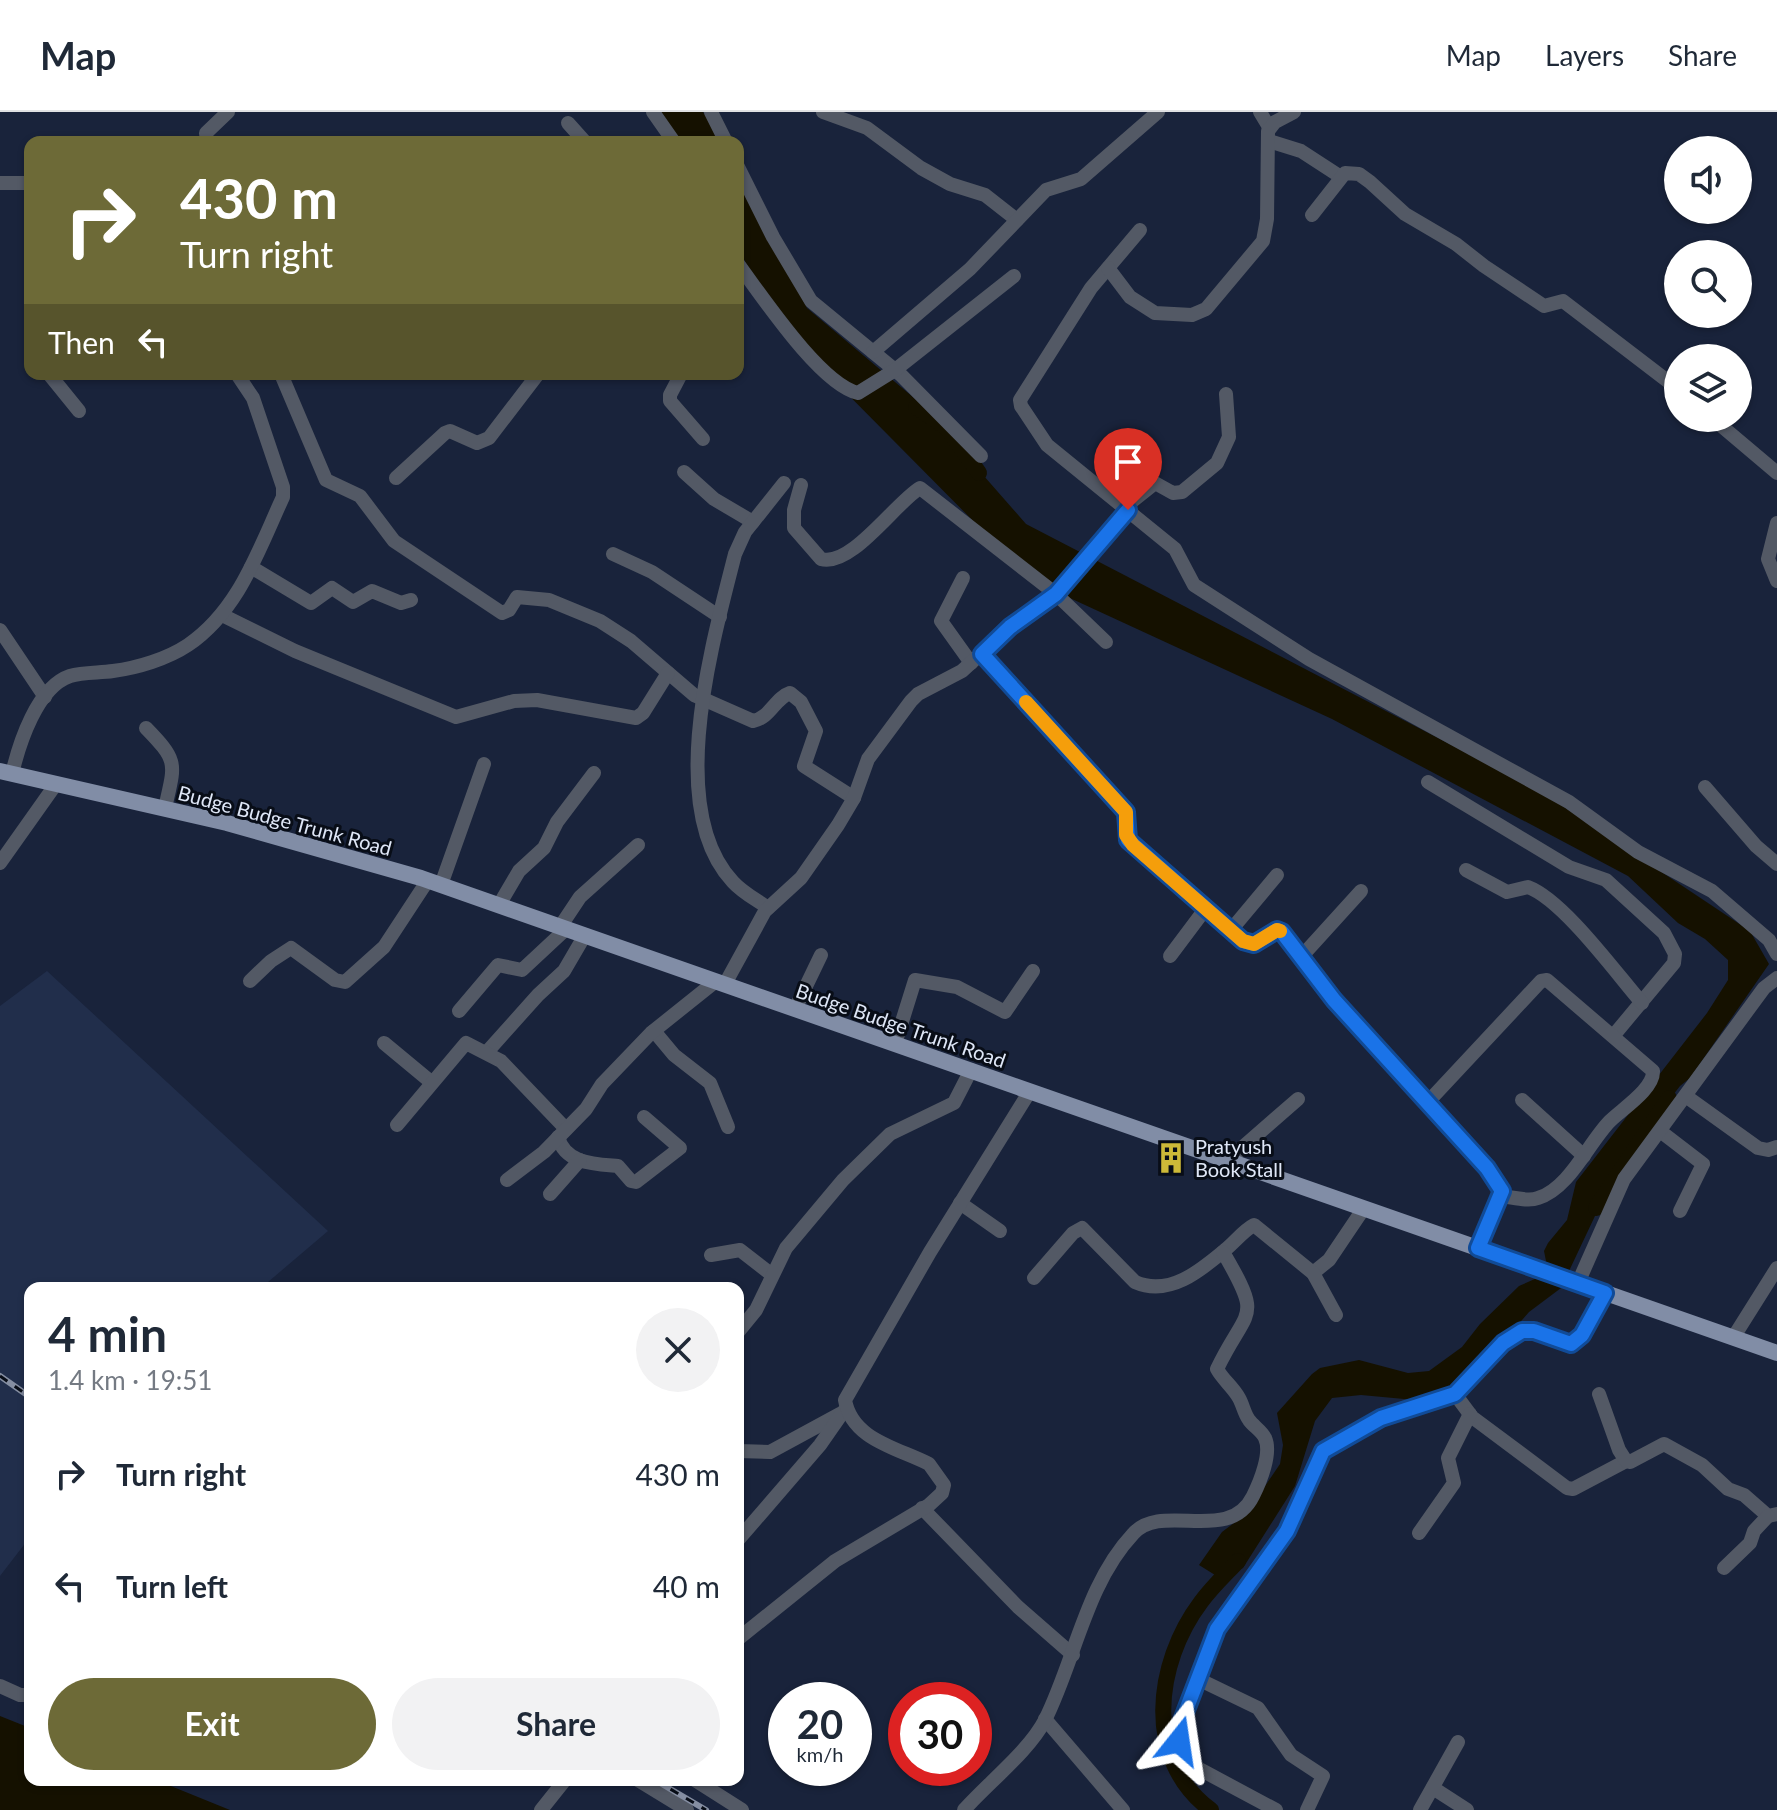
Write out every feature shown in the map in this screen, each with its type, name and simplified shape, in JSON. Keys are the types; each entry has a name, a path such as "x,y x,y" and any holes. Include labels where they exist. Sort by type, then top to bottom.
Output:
{"main road":[{"name":"Budge Budge Trunk Road","path":"6,772 227,823 434,883 1777,1353"}],"street":[{"path":"206,136 228,112"},
{"path":"653,112 670,136"},
{"path":"711,112 723,136"},
{"path":"823,112 867,128 921,168 950,184 985,195 1017,220"},
{"path":"873,352 970,269 1051,187 1068,186 1081,179 1158,112"},
{"path":"1108,268 1130,297 1155,313 1192,315 1206,309 1263,241 1267,219 1269,134 1260,112"},
{"path":"1269,134 1294,112"},
{"path":"568,123 580,136"},
{"path":"1269,134 1341,177"},
{"path":"1312,215 1341,177 1352,172 1370,182 1405,214 1456,244 1544,306 1563,301 1573,307 1616,345 1664,379"},
{"path":"744,178 803,290 821,312 873,352 981,456"},
{"path":"0,183 24,183"},
{"path":"1140,230 1067,324 1020,404 1047,445 1175,549 1194,585 1309,659 1569,802 1638,852 1712,891 1761,932 1777,954"},
{"path":"744,272 791,336 818,364 846,388 861,392 894,371 1014,276"},
{"path":"54,380 79,411"},
{"path":"6,772 27,725 45,697 69,677 124,669 170,655 203,633 222,615 251,567 283,497 283,487 253,398 241,380"},
{"path":"284,380 326,480 360,496 390,538 496,610 506,613 520,596 549,600 610,627 702,698 759,721 790,693 801,702 816,731 804,766 854,798"},
{"path":"396,478 445,433 450,431 477,443 489,438 533,380"},
{"path":"678,380 670,401 703,439"},
{"path":"507,1180 586,1109 602,1084 654,1031 720,983 768,908 801,878 854,798 868,759 911,701 918,694 953,677 1010,627 1058,592 1127,509 1155,483 1173,493 1182,492 1217,463 1229,437 1226,394"},
{"path":"1729,432 1777,473"},
{"path":"684,472 714,499 753,522"},
{"path":"768,908 734,883 717,858 705,828 698,798 698,731 702,698 735,554 753,522 784,483"},
{"path":"801,485 794,510 794,528 821,559 837,558 867,538 920,488 1058,592 1106,642"},
{"path":"1777,523 1768,559 1777,581"},
{"path":"613,554 652,572 720,617"},
{"path":"251,567 308,602 332,588 353,602 372,591 401,603 411,600"},
{"path":"963,578 941,621 1126,812 1128,840 1243,941 1254,944 1277,930 1287,937 1334,1000 1487,1168 1499,1185 1501,1196 1478,1248"},
{"path":"222,615 295,651 456,717 514,701 537,700 636,718 643,713 668,673"},
{"path":"0,630 45,697"},
{"path":"146,728 169,751 173,762 165,808"},
{"path":"250,981 271,961 291,948 335,980 345,982 384,947 434,883 484,764"},
{"path":"499,905 519,871 544,848 557,822 594,773"},
{"path":"1428,782 1569,867 1606,880 1664,933 1675,954 1674,963 1614,1035"},
{"path":"0,863 56,784"},
{"path":"1705,787 1756,846 1777,864"},
{"path":"459,1011 498,965 522,970 563,928 580,897 638,845"},
{"path":"1466,870 1507,892 1528,887 1538,892 1566,916 1642,1003"},
{"path":"1231,930 1277,875"},
{"path":"1302,956 1361,891"},
{"path":"1170,956 1206,908"},
{"path":"487,1052 564,971 585,935"},
{"path":"795,1009 821,955"},
{"path":"895,1044 915,980 957,987 1005,1012 1033,971"},
{"path":"1572,1281 1618,1189 1764,988 1777,978"},
{"path":"1427,1103 1541,981 1552,983 1649,1065 1654,1076 1608,1122 1563,1180 1538,1199 1501,1196"},
{"path":"654,1031 674,1055 710,1083 728,1127"},
{"path":"384,1043 431,1082"},
{"path":"397,1125 462,1044 470,1044 501,1061 562,1133 566,1152 580,1160 618,1166 631,1181 638,1181 678,1151 680,1146 644,1117"},
{"path":"744,1325 756,1310 771,1274 800,1229 876,1145 903,1127 954,1103 971,1070"},
{"path":"744,1533 820,1445 845,1411 848,1394 1030,1091"},
{"path":"1687,1097 1758,1148 1768,1150 1777,1147"},
{"path":"1228,1160 1298,1099"},
{"path":"1522,1100 1584,1156"},
{"path":"1660,1131 1703,1164 1680,1211"},
{"path":"550,1194 580,1160"},
{"path":"960,1203 1000,1231"},
{"path":"1313,1273 1329,1260 1364,1208"},
{"path":"1034,1278 1078,1228 1086,1230 1135,1282 1147,1287 1173,1286 1223,1252 1254,1225 1313,1273 1336,1315"},
{"path":"711,1255 740,1250 771,1274"},
{"path":"964,1810 1037,1733 1073,1655 1103,1575 1138,1529 1176,1520 1230,1518 1243,1511 1254,1495 1267,1450 1265,1436 1250,1422 1239,1399 1217,1369 1241,1330 1248,1309 1243,1286 1223,1252"},
{"path":"1733,1338 1777,1268"},
{"path":"1276,1810 1184,1758 1179,1733 1217,1629 1287,1531 1323,1451 1381,1418 1455,1394 1503,1343 1522,1331 1534,1331 1566,1345 1578,1340 1605,1293"},
{"path":"1455,1394 1470,1414 1567,1488 1573,1489 1664,1444 1702,1465 1728,1489 1773,1515 1754,1531 1750,1543 1724,1568"},
{"path":"1599,1394 1626,1461"},
{"path":"744,1451 770,1452 845,1411"},
{"path":"744,1634 835,1561 922,1508 944,1490 937,1471 918,1458 873,1439 845,1411"},
{"path":"1419,1533 1454,1483 1448,1458 1470,1414"},
{"path":"922,1508 1008,1598 1073,1655"},
{"path":"1198,1679 1253,1704 1291,1755 1319,1772 1323,1780 1307,1810"},
{"path":"0,1686 24,1695"},
{"path":"1045,1719 1123,1810"},
{"path":"1420,1810 1458,1742"},
{"path":"541,1810 560,1786"},
{"path":"648,1786 687,1810"},
{"path":"704,1786 742,1810"},
{"path":"1433,1788 1467,1810"}],"shaded area":[{"path":"661,112 703,112 718,136 677,136"},
{"path":"744,186 807,308 920,403 1026,524 1540,791 1750,931 1769,964 1690,1078 1680,1086 1620,1163 1561,1288 1529,1312 1470,1379 1445,1393 1415,1400 1361,1395 1332,1398 1315,1421 1295,1486 1243,1568 1225,1576 1215,1575 1199,1565 1222,1532 1246,1514 1280,1464 1283,1445 1277,1413 1320,1368 1359,1360 1408,1373 1429,1371 1462,1347 1480,1324 1519,1286 1537,1278 1546,1261 1544,1251 1548,1243 1567,1220 1576,1182 1707,1013 1728,980 1728,960 1705,939 1678,923 1628,876 1332,719 1059,593 999,547 785,331 744,259"},
{"path":"47,971 328,1231 268,1282 24,1282 24,1545 0,1576 0,1006"},
{"path":"0,1716 24,1726 24,1786 171,1786 230,1810 0,1810"}],"waterway":[{"path":"916,407 947,428 979,473"},
{"path":"1596,1208 1669,1098"},
{"path":"1211,1810 1189,1789 1174,1765 1166,1738 1163,1710 1166,1681 1185,1626 1205,1596 1238,1561"}],"railway":[{"path":"0,1376 24,1393"},
{"path":"665,1786 706,1810"}],"slow traffic":[{"path":"1026,702 1126,812 1126,835 1133,845 1243,941 1254,944 1280,931"}],"place":[{"name":"Pratyush Book Stall","path":"1171,1158"}],"route":[{"path":"1128,510 1056,594 1010,627 982,654 1126,812 1128,840 1243,941 1254,944 1277,930 1282,932 1334,1000 1487,1168 1502,1191 1478,1248 1605,1293 1587,1328 1571,1344 1566,1345 1534,1331 1522,1331 1503,1343 1455,1394 1427,1406 1381,1418 1333,1443 1318,1456 1287,1531 1217,1629 1183,1718 1179,1741"}]}
